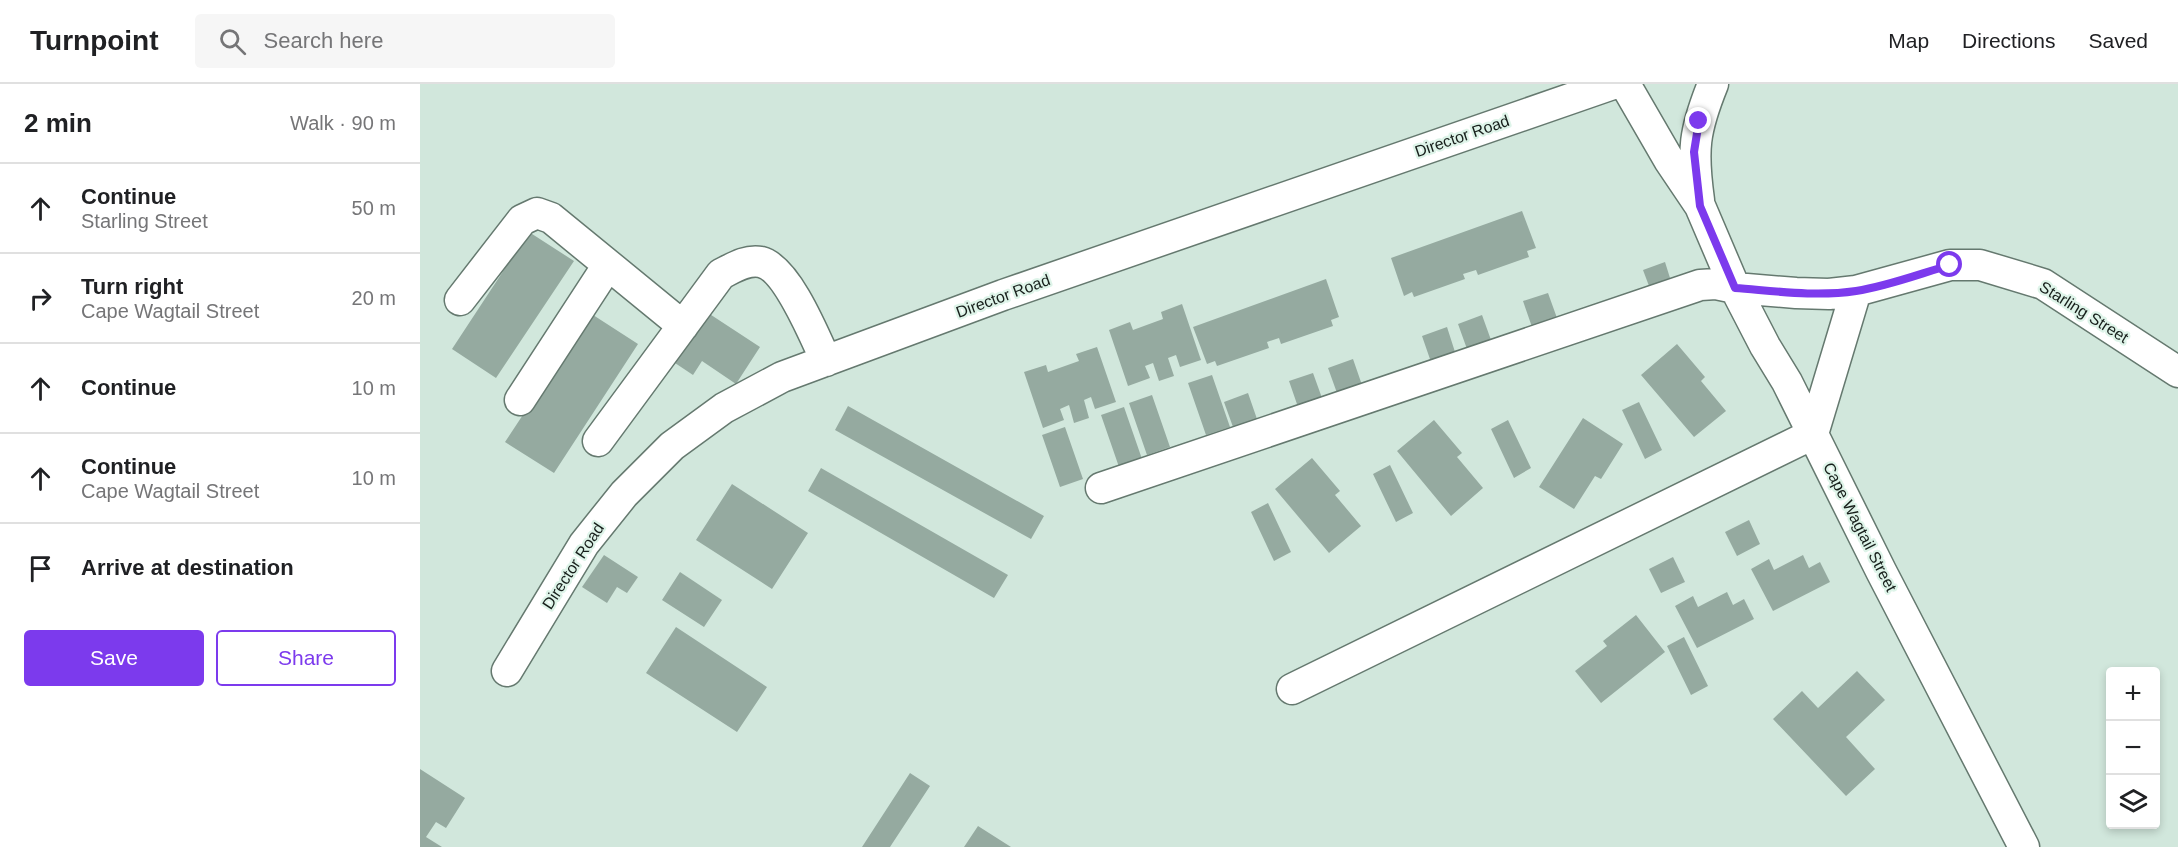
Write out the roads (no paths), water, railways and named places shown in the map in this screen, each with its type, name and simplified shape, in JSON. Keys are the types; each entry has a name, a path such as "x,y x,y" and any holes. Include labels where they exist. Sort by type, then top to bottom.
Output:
{"street":[{"name":"Director Road","path":"507,671 584,544 624,494 672,446 724,408 782,377 1004,295 1613,84"},
{"path":"1625,84 1669,160 1700,206"},
{"path":"1700,206 1694,152 1699,121 1713,84"},
{"name":"Cape Wagtail Street","path":"1700,206 1735,288 1765,346 1787,382 1881,571 2024,847"},
{"path":"460,300 522,220 537,213 550,219 683,326"},
{"path":"598,441 721,274 744,262 762,262 791,289 826,361"},
{"path":"520,400 608,265"},
{"name":"Starling Street","path":"1101,488 1700,285 1716,284 1735,288 1807,293 1856,291 1950,265 1980,265 2043,284 2178,372"},
{"path":"1292,689 1813,434 1856,291"}]}
